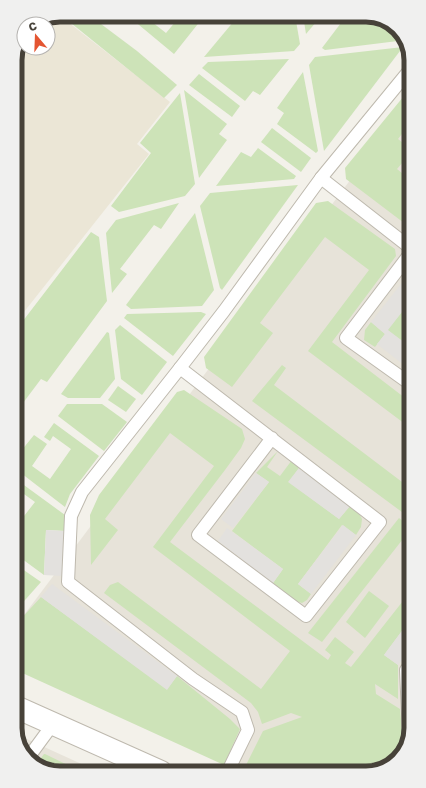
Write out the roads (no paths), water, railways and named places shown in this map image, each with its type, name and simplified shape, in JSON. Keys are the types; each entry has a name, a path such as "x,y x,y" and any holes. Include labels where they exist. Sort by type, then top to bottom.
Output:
{"street":[{"path":"22,710 148,766"}],"lane":[{"path":"230,766 248,730 242,712 193,679 68,582 71,516 82,492 224,311 321,178 404,77"},
{"path":"321,178 404,243"},
{"path":"404,260 346,338 404,379"},
{"path":"180,368 272,438 380,522 306,616 198,536 272,438"},
{"path":"32,753 53,724"}]}
